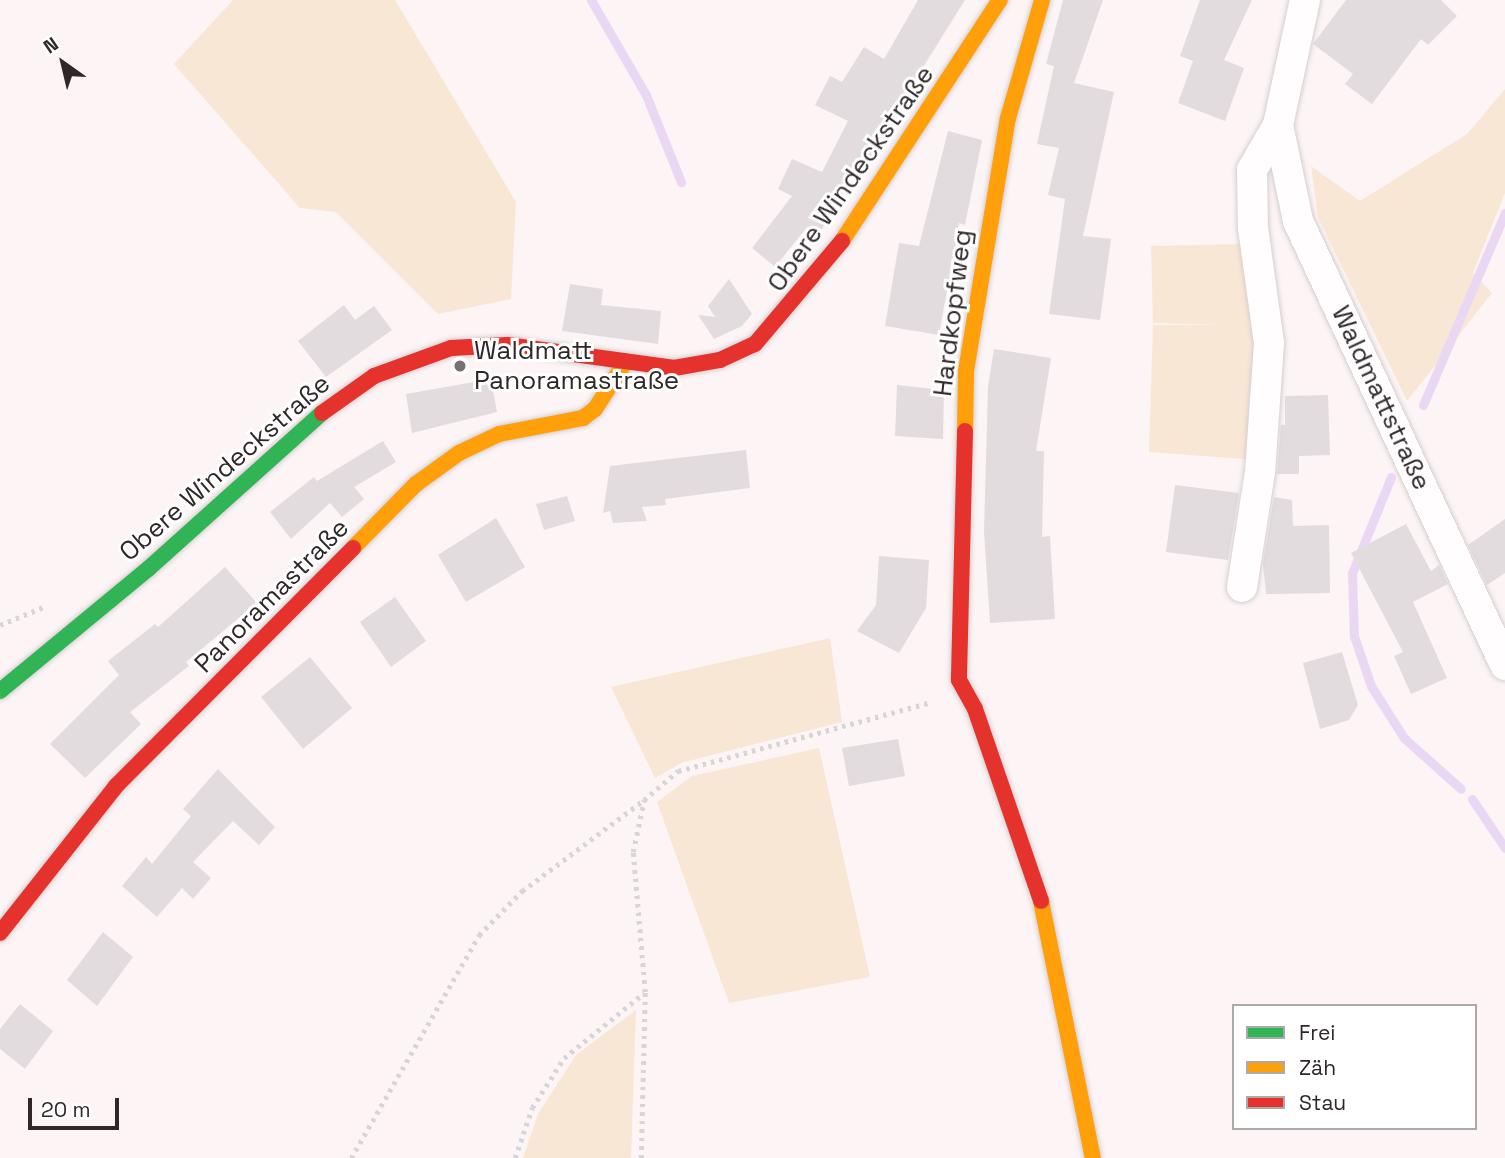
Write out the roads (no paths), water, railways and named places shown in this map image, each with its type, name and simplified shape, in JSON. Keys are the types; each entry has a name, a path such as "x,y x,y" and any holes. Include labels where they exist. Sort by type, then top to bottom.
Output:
{"street":[{"name":"Obere Windeckstraße","path":"0,691 148,569 309,422 374,376 408,360 475,344 508,345 624,364 674,368 720,360 755,344 826,264 958,70 1000,0"},
{"name":"Hardkopfweg","path":"1042,0 1008,118 966,371 960,680 975,709 1048,923 1093,1158"},
{"name":"Waldmattstraße","path":"1242,587 1260,472 1269,343 1253,227 1252,170 1278,125 1305,0"},
{"name":"Waldmattstraße","path":"1278,125 1298,221 1505,666"},
{"name":"Panoramastraße","path":"0,933 116,786 416,484 459,453 499,434 583,418 595,409 624,364"}],"waterway":[{"path":"591,0 646,95 681,182"},
{"path":"1423,405 1505,213"},
{"path":"1391,477 1352,573 1354,636 1371,686 1404,738 1461,789"},
{"path":"1472,799 1505,848"}],"place":[{"name":"Waldmatt Panoramastraße","path":"460,366"}]}
